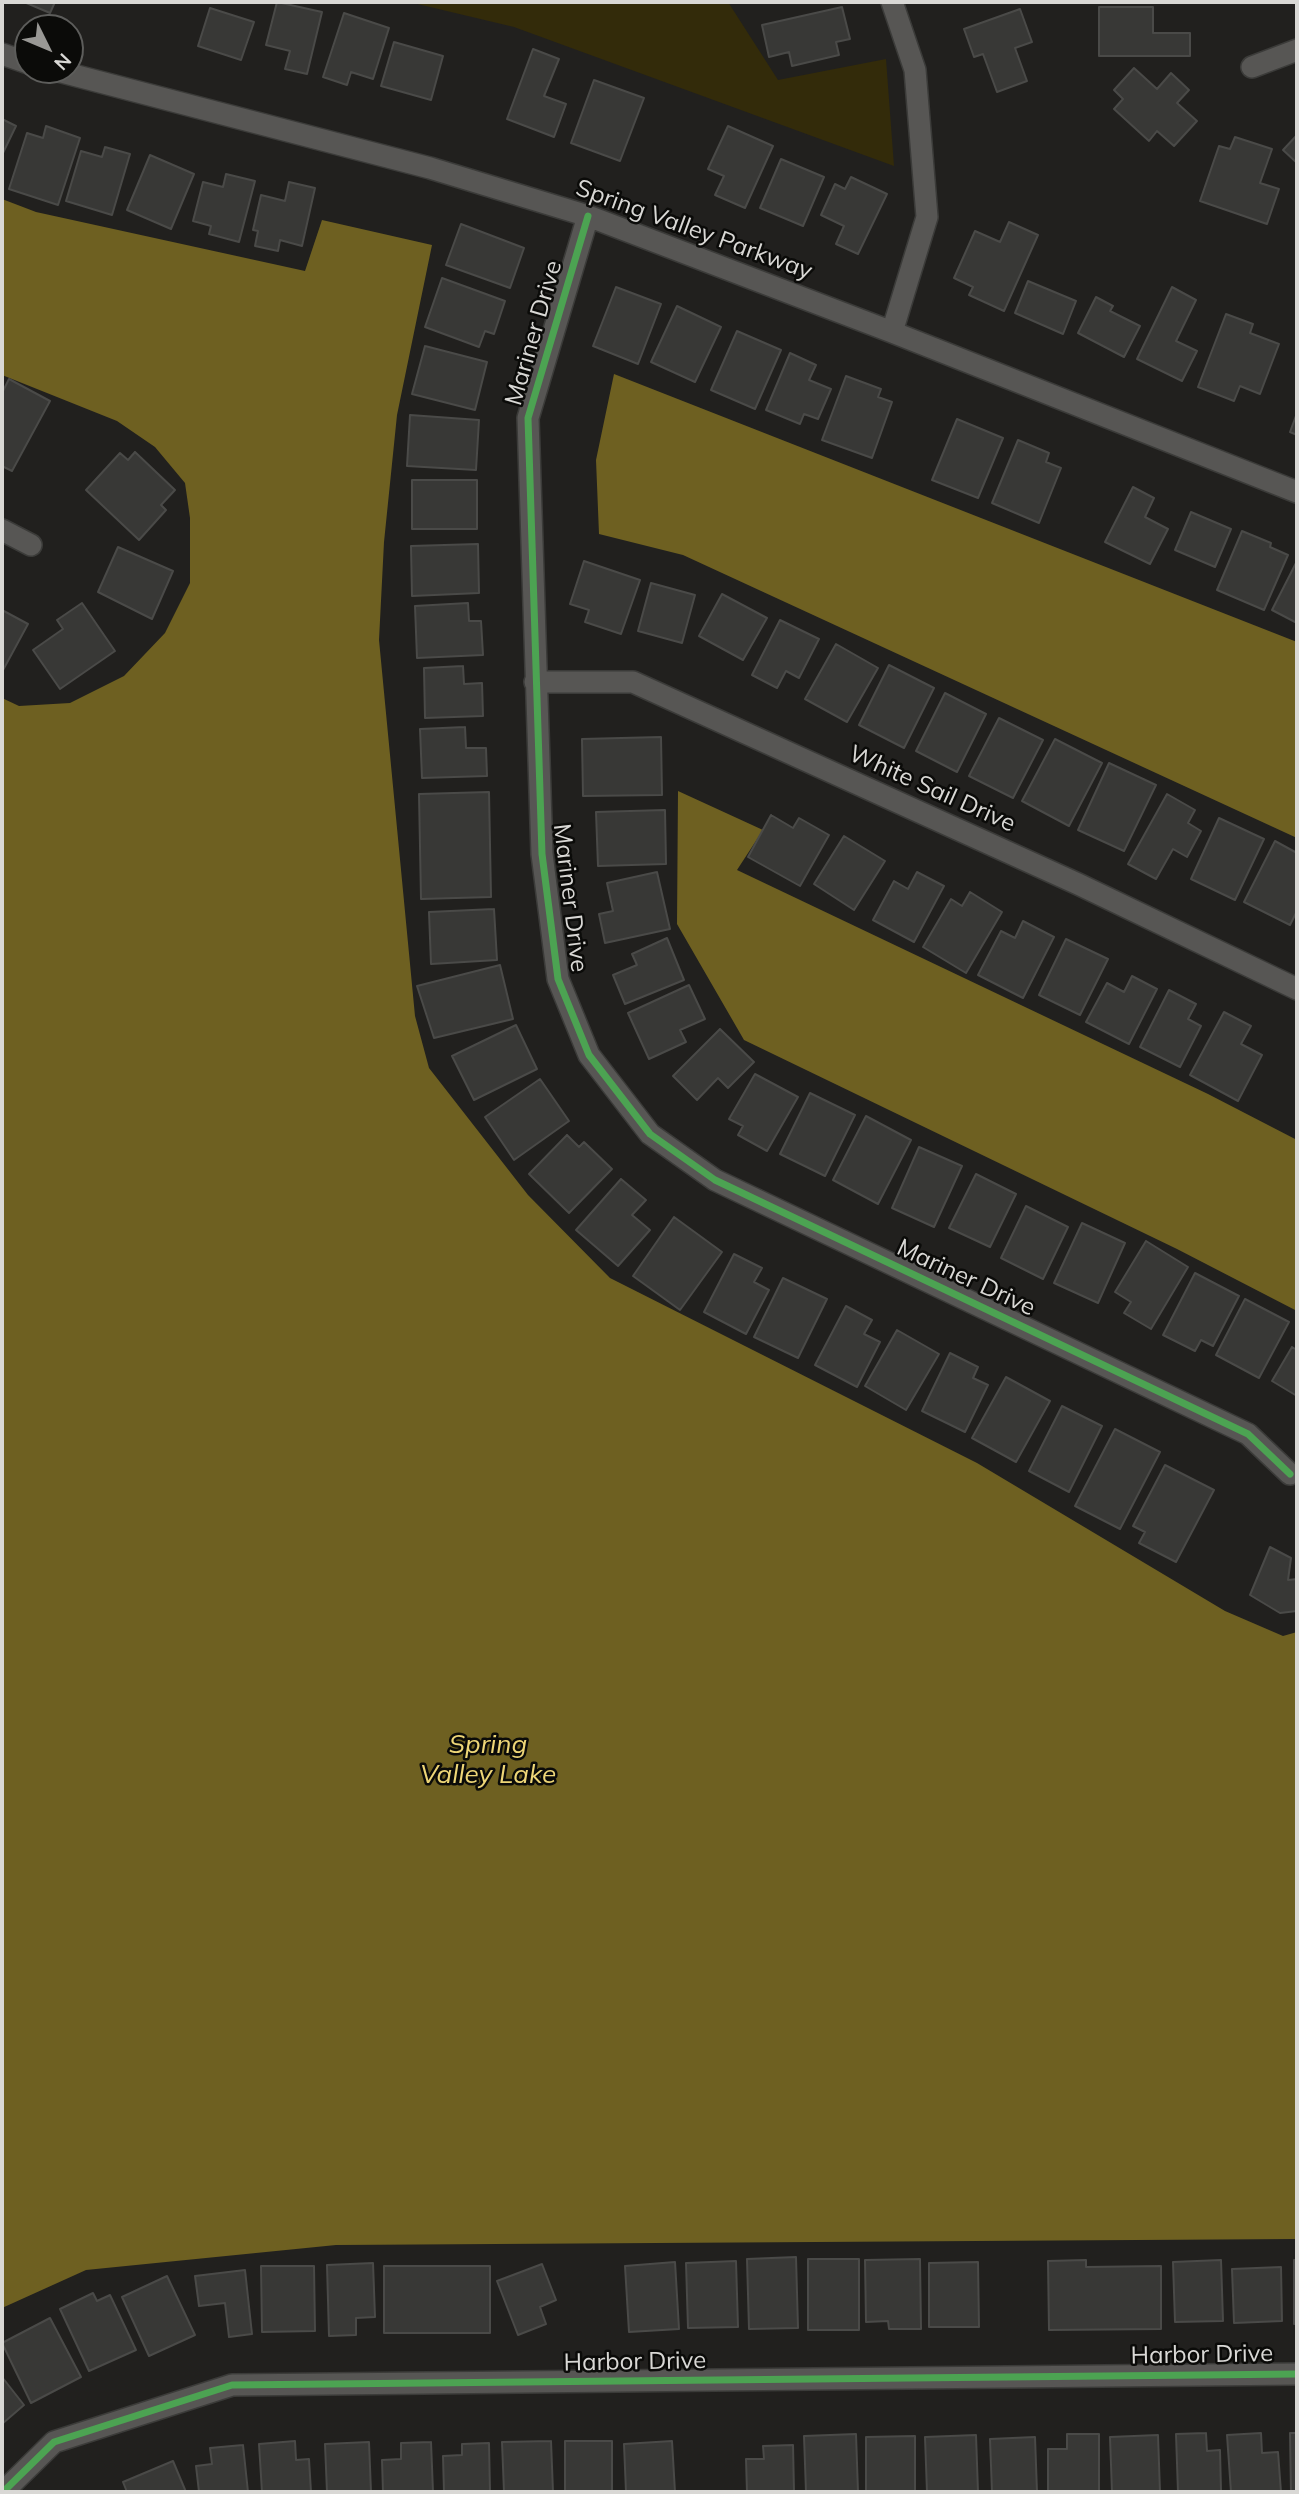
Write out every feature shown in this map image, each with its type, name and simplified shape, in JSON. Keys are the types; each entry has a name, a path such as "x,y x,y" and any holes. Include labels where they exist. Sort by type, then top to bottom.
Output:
{"street":[{"path":"892,2 915,70 927,217 892,332"},
{"path":"1252,67 1297,50"},
{"name":"Spring Valley Parkway","path":"84,78 430,168 588,216 892,332 1297,492"},
{"name":"Mariner Drive","path":"588,216 528,418 542,854 558,979 589,1055 650,1134 715,1180 1248,1434 1290,1474"},
{"path":"2,530 31,545"},
{"name":"White Sail Drive","path":"535,682 633,682 1078,884 1297,989"},
{"name":"Harbor Drive","path":"3,2492 54,2442 232,2385 1297,2374"}],"shaded area":[{"path":"409,2 728,2 778,80 886,59 894,166 514,27"}],"water":[{"name":"Spring Valley Lake","path":"2,199 36,212 305,271 322,220 432,245 397,415 384,542 379,640 415,1016 429,1068 528,1195 610,1278 977,1463 1225,1611 1283,1636 1297,1632 1297,2239 336,2245 86,2270 2,2308 2,698 19,706 70,703 124,676 165,633 190,583 190,518 185,483 155,447 117,421 2,375"},
{"path":"614,374 1297,642 1297,838 683,555 599,534 596,460"},
{"path":"678,791 763,830 737,870 1208,1094 1297,1140 1297,1311 1177,1249 744,1040 677,924"}],"building":[{"path":"24,2 55,2 50,13"},
{"path":"277,2 322,12 307,74 285,69 290,51 266,45"},
{"path":"842,7 850,39 836,42 839,55 792,66 789,52 769,57 762,25"},
{"path":"1099,7 1153,7 1153,33 1190,33 1190,56 1099,56"},
{"path":"210,8 254,22 241,60 198,46"},
{"path":"1020,9 1032,42 1015,48 1027,81 997,92 983,54 974,57 964,29"},
{"path":"344,13 389,28 373,79 351,72 347,85 323,77"},
{"path":"394,42 443,56 431,100 381,86"},
{"path":"533,49 559,59 544,96 566,104 554,137 507,119"},
{"path":"1134,68 1157,89 1171,73 1189,90 1177,103 1197,121 1174,146 1157,131 1149,141 1114,109 1123,99 1114,90"},
{"path":"594,80 644,98 620,161 571,143"},
{"path":"2,119 16,126 2,155"},
{"path":"46,126 80,138 58,205 9,189 27,133 43,138"},
{"path":"728,126 773,146 745,208 715,195 724,176 708,169"},
{"path":"1297,135 1297,163 1283,150"},
{"path":"1235,137 1272,149 1260,183 1279,189 1267,224 1200,201 1219,146 1230,149"},
{"path":"105,147 130,154 112,215 66,201 81,151 102,157"},
{"path":"150,155 194,174 171,229 127,210"},
{"path":"781,159 824,177 803,226 760,208"},
{"path":"226,174 255,181 239,242 209,234 211,226 193,221 203,182 223,187"},
{"path":"851,177 887,194 858,254 836,244 844,226 821,215 835,184 845,189"},
{"path":"289,182 315,188 302,246 280,240 278,251 255,246 258,231 253,230 261,195 285,201"},
{"path":"1009,222 1038,235 1004,311 969,295 973,287 954,278 975,231 1000,242"},
{"path":"461,224 524,248 510,288 446,265"},
{"path":"442,278 505,301 494,334 485,331 479,347 425,327"},
{"path":"1028,281 1076,301 1063,334 1015,313"},
{"path":"616,287 661,304 638,364 593,346"},
{"path":"1172,287 1196,300 1176,341 1197,351 1182,381 1137,359"},
{"path":"1096,297 1113,306 1110,311 1140,326 1124,357 1078,333"},
{"path":"677,306 721,327 695,382 651,362"},
{"path":"1226,314 1253,324 1250,333 1279,344 1260,394 1240,386 1234,401 1198,387"},
{"path":"737,331 781,350 755,409 711,390"},
{"path":"425,346 487,362 475,410 412,394"},
{"path":"790,353 816,365 809,380 831,389 818,419 804,414 800,424 766,410"},
{"path":"846,376 881,389 878,397 892,402 872,458 822,440"},
{"path":"9,379 50,401 12,471 2,466 2,393"},
{"path":"1297,413 1297,435 1290,432"},
{"path":"410,415 479,420 476,470 407,466"},
{"path":"957,419 1003,438 978,498 932,480"},
{"path":"1018,440 1049,453 1046,462 1061,468 1039,523 992,503"},
{"path":"135,452 175,490 161,505 166,510 139,540 86,490 120,453 128,460"},
{"path":"412,480 477,480 477,529 412,529"},
{"path":"1133,487 1154,498 1145,517 1168,529 1150,564 1105,542"},
{"path":"1191,512 1231,529 1215,567 1175,550"},
{"path":"1242,531 1271,543 1270,547 1288,555 1264,610 1217,590"},
{"path":"478,544 479,593 412,596 411,546"},
{"path":"118,547 173,571 152,619 98,592"},
{"path":"584,561 640,580 621,634 585,622 589,610 570,604"},
{"path":"1297,561 1297,623 1272,610"},
{"path":"651,583 695,595 682,643 638,631"},
{"path":"722,594 767,618 743,660 699,636"},
{"path":"82,603 115,651 60,689 33,650 63,629 57,620"},
{"path":"468,603 469,621 481,621 483,655 417,658 415,606"},
{"path":"2,610 28,624 2,672"},
{"path":"780,620 819,639 799,678 786,671 777,688 752,675"},
{"path":"836,644 878,668 847,722 805,699"},
{"path":"889,665 934,688 904,748 859,725"},
{"path":"463,666 464,684 482,683 483,716 425,718 424,668"},
{"path":"945,693 986,714 957,772 916,751"},
{"path":"999,718 1043,740 1013,798 969,776"},
{"path":"465,727 466,748 486,748 487,776 422,778 420,729"},
{"path":"661,737 662,795 583,796 582,739"},
{"path":"1055,739 1102,763 1069,826 1022,801"},
{"path":"1109,763 1156,785 1124,851 1078,830"},
{"path":"489,792 491,897 421,899 419,794"},
{"path":"1167,794 1195,810 1188,823 1201,831 1187,857 1173,849 1156,879 1128,864"},
{"path":"665,810 666,864 598,866 596,812"},
{"path":"771,815 793,828 799,818 829,835 800,886 748,857"},
{"path":"1219,818 1264,839 1235,900 1191,879"},
{"path":"844,836 885,861 854,910 814,884"},
{"path":"1275,841 1297,853 1297,911 1290,925 1244,902"},
{"path":"657,872 670,929 605,943 599,914 613,911 607,883"},
{"path":"917,872 944,886 914,942 873,920 894,881 908,889"},
{"path":"970,892 1002,912 966,973 923,947 951,899 962,906"},
{"path":"494,909 497,960 431,964 429,912"},
{"path":"1023,921 1054,937 1023,998 978,975 1001,931 1015,938"},
{"path":"667,938 684,980 625,1004 613,975 637,965 632,954"},
{"path":"1066,939 1108,959 1080,1015 1039,995"},
{"path":"500,965 513,1019 434,1038 417,986"},
{"path":"1132,976 1157,989 1129,1044 1086,1022 1107,983 1124,992"},
{"path":"689,985 705,1019 680,1030 686,1042 649,1059 628,1013"},
{"path":"1169,990 1196,1004 1188,1019 1201,1026 1180,1067 1140,1047"},
{"path":"1224,1012 1251,1026 1241,1044 1262,1055 1238,1101 1190,1075"},
{"path":"516,1025 537,1069 474,1100 452,1056"},
{"path":"720,1029 754,1062 728,1088 718,1078 697,1100 673,1076"},
{"path":"755,1074 798,1097 767,1151 738,1135 743,1126 729,1119"},
{"path":"540,1079 569,1121 514,1160 485,1117"},
{"path":"810,1093 855,1115 825,1176 780,1154"},
{"path":"866,1116 911,1140 878,1204 833,1180"},
{"path":"567,1135 579,1147 584,1142 612,1169 569,1213 529,1174"},
{"path":"919,1147 962,1166 934,1227 892,1208"},
{"path":"976,1174 1016,1194 990,1247 949,1228"},
{"path":"621,1179 646,1200 632,1215 650,1230 618,1266 576,1230"},
{"path":"1026,1206 1068,1227 1043,1279 1001,1258"},
{"path":"674,1217 722,1252 680,1310 633,1276"},
{"path":"1082,1223 1125,1243 1098,1303 1054,1283"},
{"path":"1146,1241 1188,1267 1151,1329 1124,1313 1131,1302 1115,1292"},
{"path":"734,1254 762,1268 754,1282 769,1290 746,1334 704,1312"},
{"path":"1195,1273 1239,1296 1213,1346 1201,1340 1195,1351 1163,1335"},
{"path":"783,1278 827,1299 798,1358 754,1337"},
{"path":"1245,1299 1289,1322 1259,1378 1216,1355"},
{"path":"846,1306 872,1320 864,1334 880,1342 857,1387 815,1365"},
{"path":"897,1330 939,1354 906,1410 865,1386"},
{"path":"1292,1347 1297,1350 1297,1396 1272,1381"},
{"path":"950,1353 978,1367 973,1378 988,1385 965,1432 922,1411"},
{"path":"1006,1377 1050,1401 1016,1462 972,1438"},
{"path":"1062,1406 1102,1426 1069,1492 1029,1471"},
{"path":"1115,1429 1160,1452 1120,1529 1075,1506"},
{"path":"1165,1465 1214,1490 1176,1562 1139,1543 1145,1532 1133,1526"},
{"path":"1270,1547 1291,1558 1288,1580 1297,1579 1297,1611 1280,1613 1250,1595"},
{"path":"796,2257 798,2328 749,2329 747,2259"},
{"path":"808,2259 859,2259 859,2330 808,2330"},
{"path":"920,2259 921,2329 889,2329 888,2321 866,2322 865,2260"},
{"path":"1086,2260 1086,2267 1161,2266 1161,2329 1049,2330 1048,2261"},
{"path":"1221,2260 1223,2321 1175,2322 1173,2262"},
{"path":"1294,2260 1297,2260 1297,2324 1294,2324"},
{"path":"736,2261 738,2327 688,2328 686,2263"},
{"path":"675,2262 679,2329 629,2332 625,2266"},
{"path":"978,2262 979,2327 929,2327 929,2263"},
{"path":"373,2263 375,2317 356,2318 356,2335 329,2336 327,2265"},
{"path":"542,2264 556,2300 540,2307 546,2324 518,2335 497,2281"},
{"path":"261,2266 314,2266 315,2331 262,2332"},
{"path":"384,2266 490,2266 490,2333 384,2333"},
{"path":"1281,2267 1282,2321 1234,2323 1232,2269"},
{"path":"245,2270 252,2334 229,2337 225,2303 199,2306 195,2276"},
{"path":"167,2276 195,2335 149,2356 122,2297"},
{"path":"93,2293 97,2301 110,2295 136,2350 89,2371 60,2309"},
{"path":"50,2318 81,2377 31,2403 2,2343"},
{"path":"2,2377 24,2405 2,2424"},
{"path":"1206,2433 1207,2451 1220,2450 1221,2491 1178,2492 1176,2434"},
{"path":"1261,2433 1262,2453 1278,2452 1281,2492 1231,2492 1227,2435"},
{"path":"1290,2433 1297,2433 1297,2492 1291,2492"},
{"path":"856,2434 858,2492 806,2492 804,2436"},
{"path":"1067,2434 1099,2434 1099,2492 1048,2492 1048,2449 1067,2449"},
{"path":"976,2435 978,2492 927,2492 925,2437"},
{"path":"1158,2435 1160,2492 1112,2492 1110,2437"},
{"path":"915,2436 915,2492 866,2492 866,2437"},
{"path":"1035,2437 1037,2492 992,2492 990,2439"},
{"path":"295,2441 296,2460 309,2459 311,2492 262,2492 259,2444"},
{"path":"551,2441 553,2492 504,2492 502,2442"},
{"path":"565,2441 612,2441 612,2492 565,2492"},
{"path":"672,2441 675,2492 626,2492 624,2444"},
{"path":"369,2442 371,2492 327,2492 325,2444"},
{"path":"431,2442 433,2492 383,2492 382,2460 401,2459 401,2443"},
{"path":"489,2443 490,2492 444,2492 443,2456 462,2455 462,2444"},
{"path":"243,2445 248,2492 199,2492 196,2466 212,2464 210,2448"},
{"path":"793,2445 794,2492 747,2492 746,2459 764,2459 763,2446"},
{"path":"173,2461 186,2492 127,2492 123,2482"}],"cycle path":[{"path":"588,216 528,418 542,854 558,979 589,1055 650,1134 715,1180 1248,1434 1290,1474"},
{"path":"3,2492 54,2442 232,2385 1297,2374"}]}
